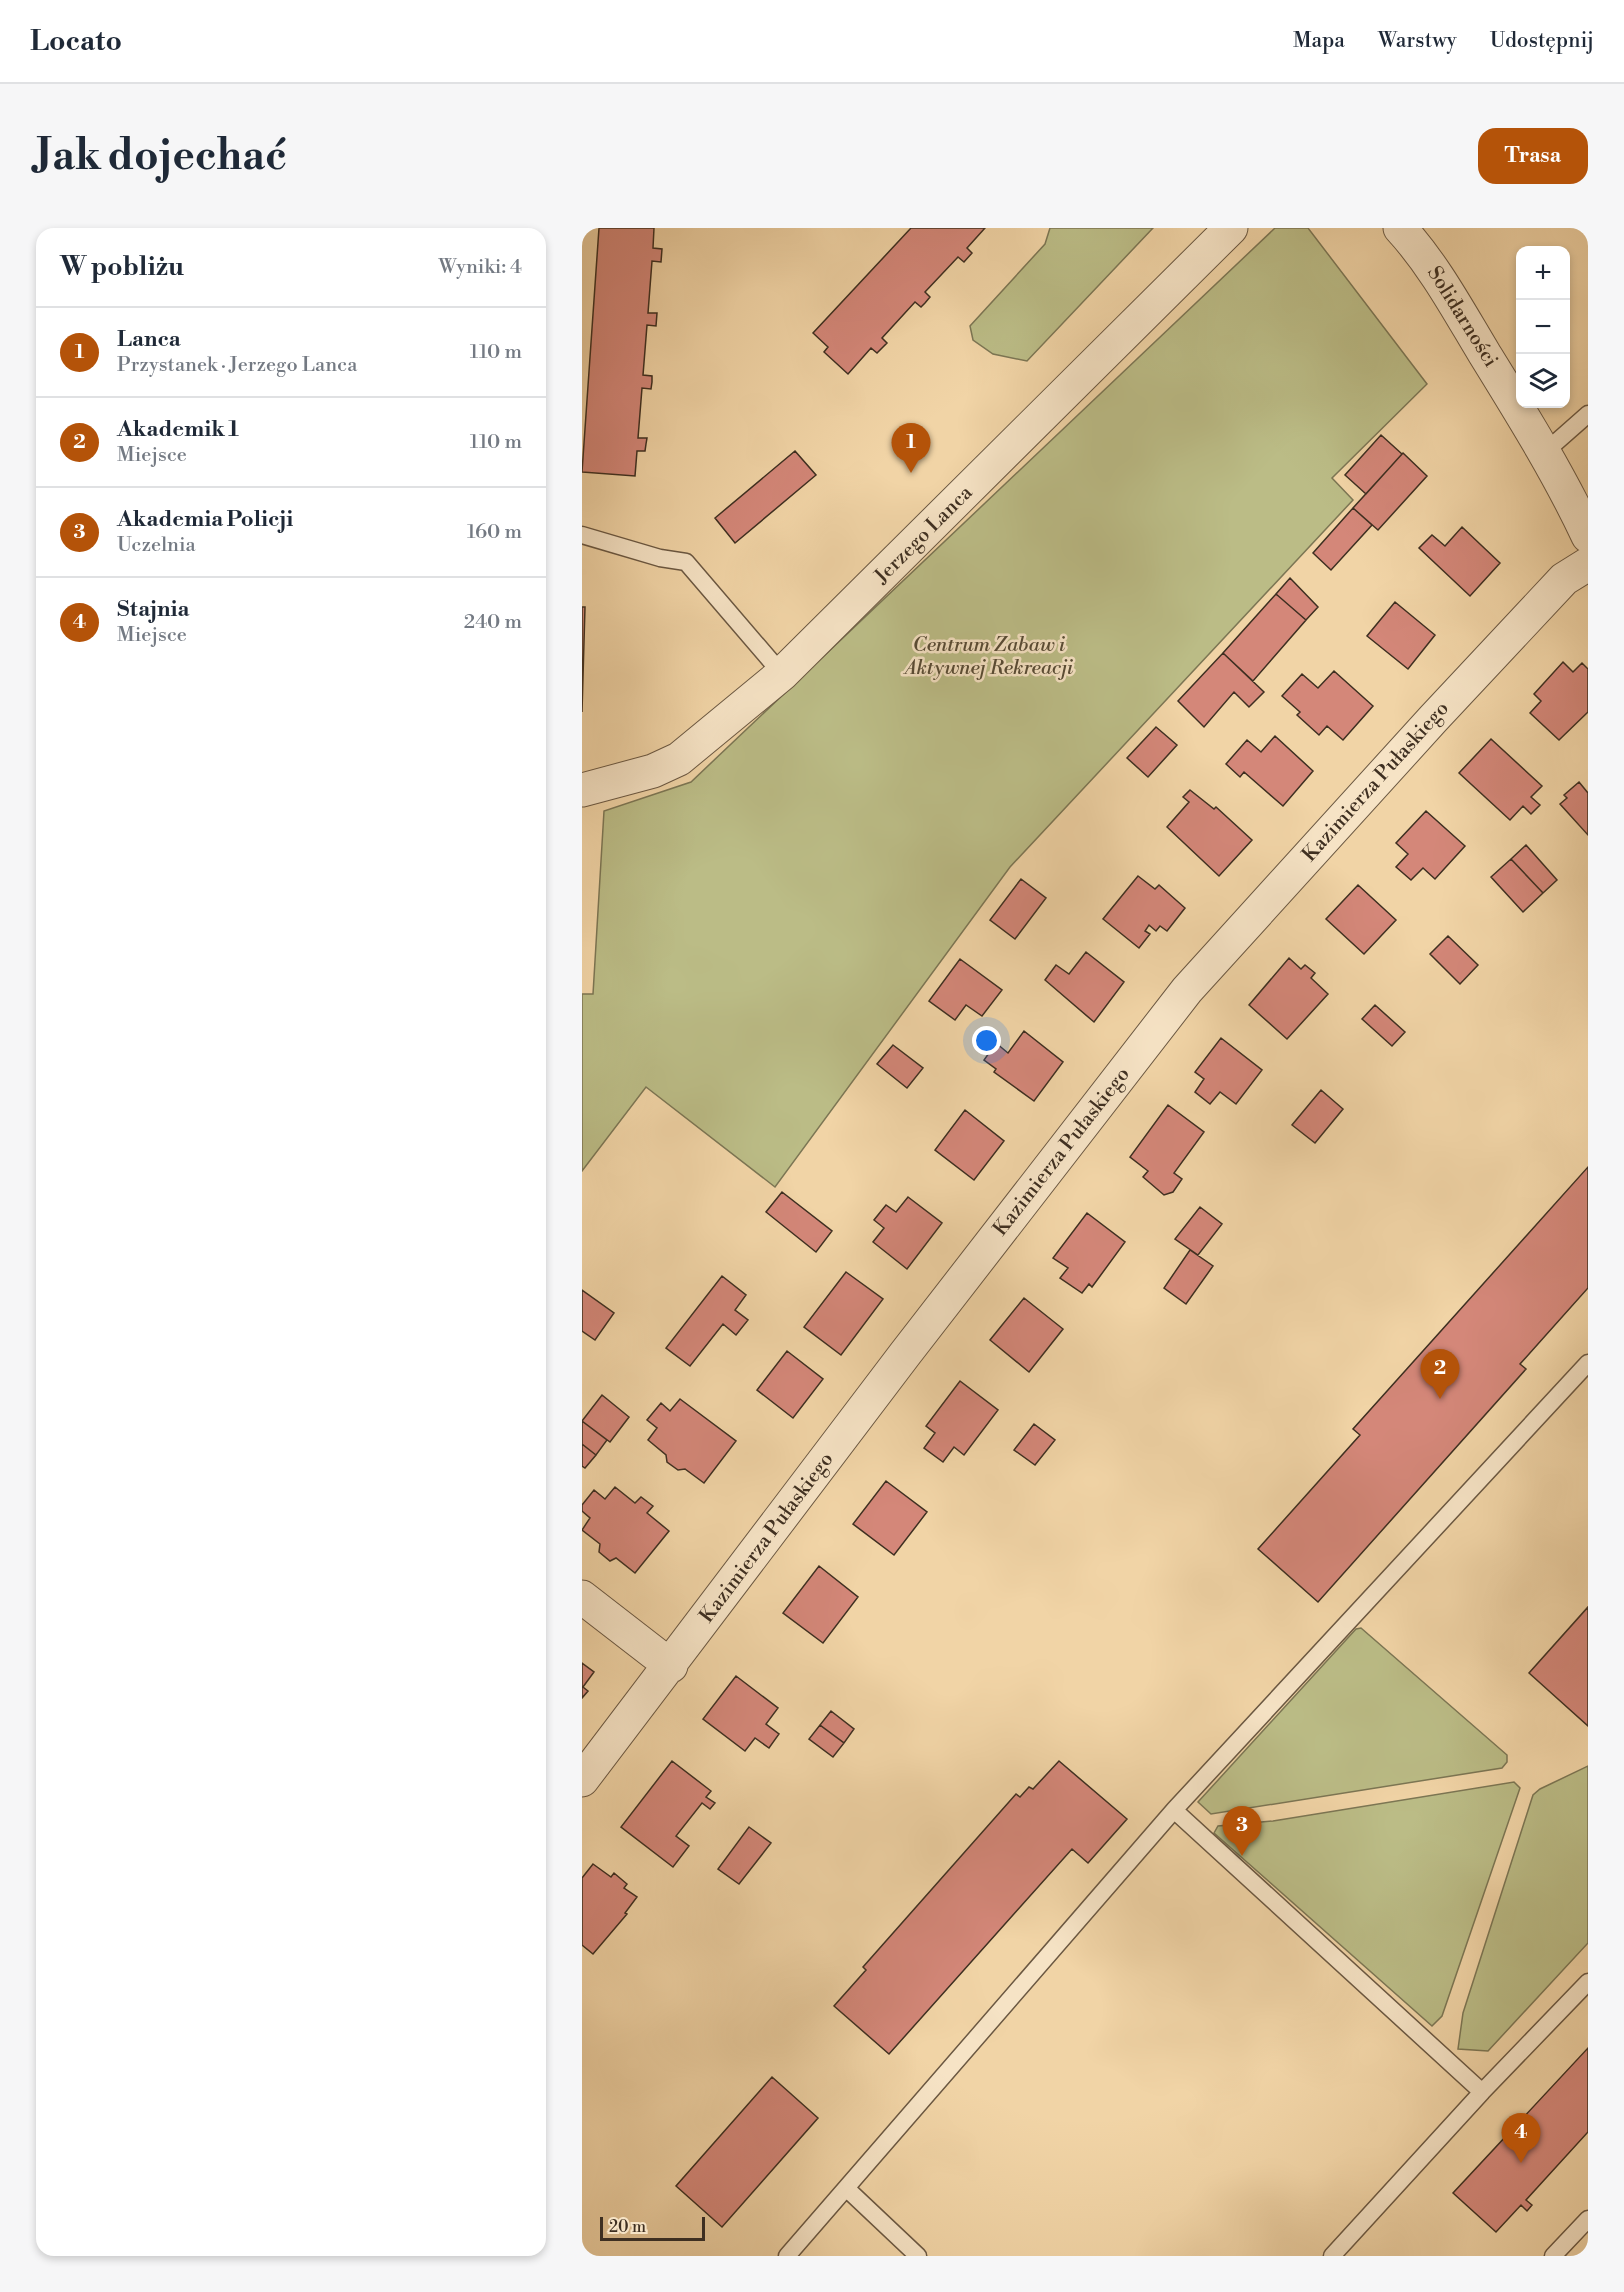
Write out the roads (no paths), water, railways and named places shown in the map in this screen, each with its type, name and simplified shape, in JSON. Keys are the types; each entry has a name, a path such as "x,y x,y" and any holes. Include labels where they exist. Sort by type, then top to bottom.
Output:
{"street":[{"name":"Jerzego Lanca","path":"582,790 653,771 679,759 782,674 1231,228"},
{"name":"Solidarności","path":"1400,228 1436,274 1545,452 1588,536"},
{"name":"Kazimierza Pułaskiego","path":"582,1780 912,1345 1187,990 1564,579 1588,564"},
{"path":"582,1597 670,1666"}],"lane":[{"path":"1545,452 1588,414"},
{"path":"582,535 660,558 686,562 782,674"},
{"path":"787,2256 1174,1810 1588,1364"},
{"path":"1174,1810 1482,2092"},
{"path":"1332,2256 1482,2092 1588,1982"},
{"path":"846,2187 918,2256"},
{"path":"1553,2256 1588,2219"}],"place":[{"name":"Lanca","path":"911,473"},
{"name":"Akademik 1","path":"1440,1399"},
{"name":"Akademia Policji","path":"1242,1856"},
{"name":"Stajnia","path":"1521,2163"}],"park label":[{"name":"Centrum Zabaw i Aktywnej Rekreacji","path":"989,656"}]}
